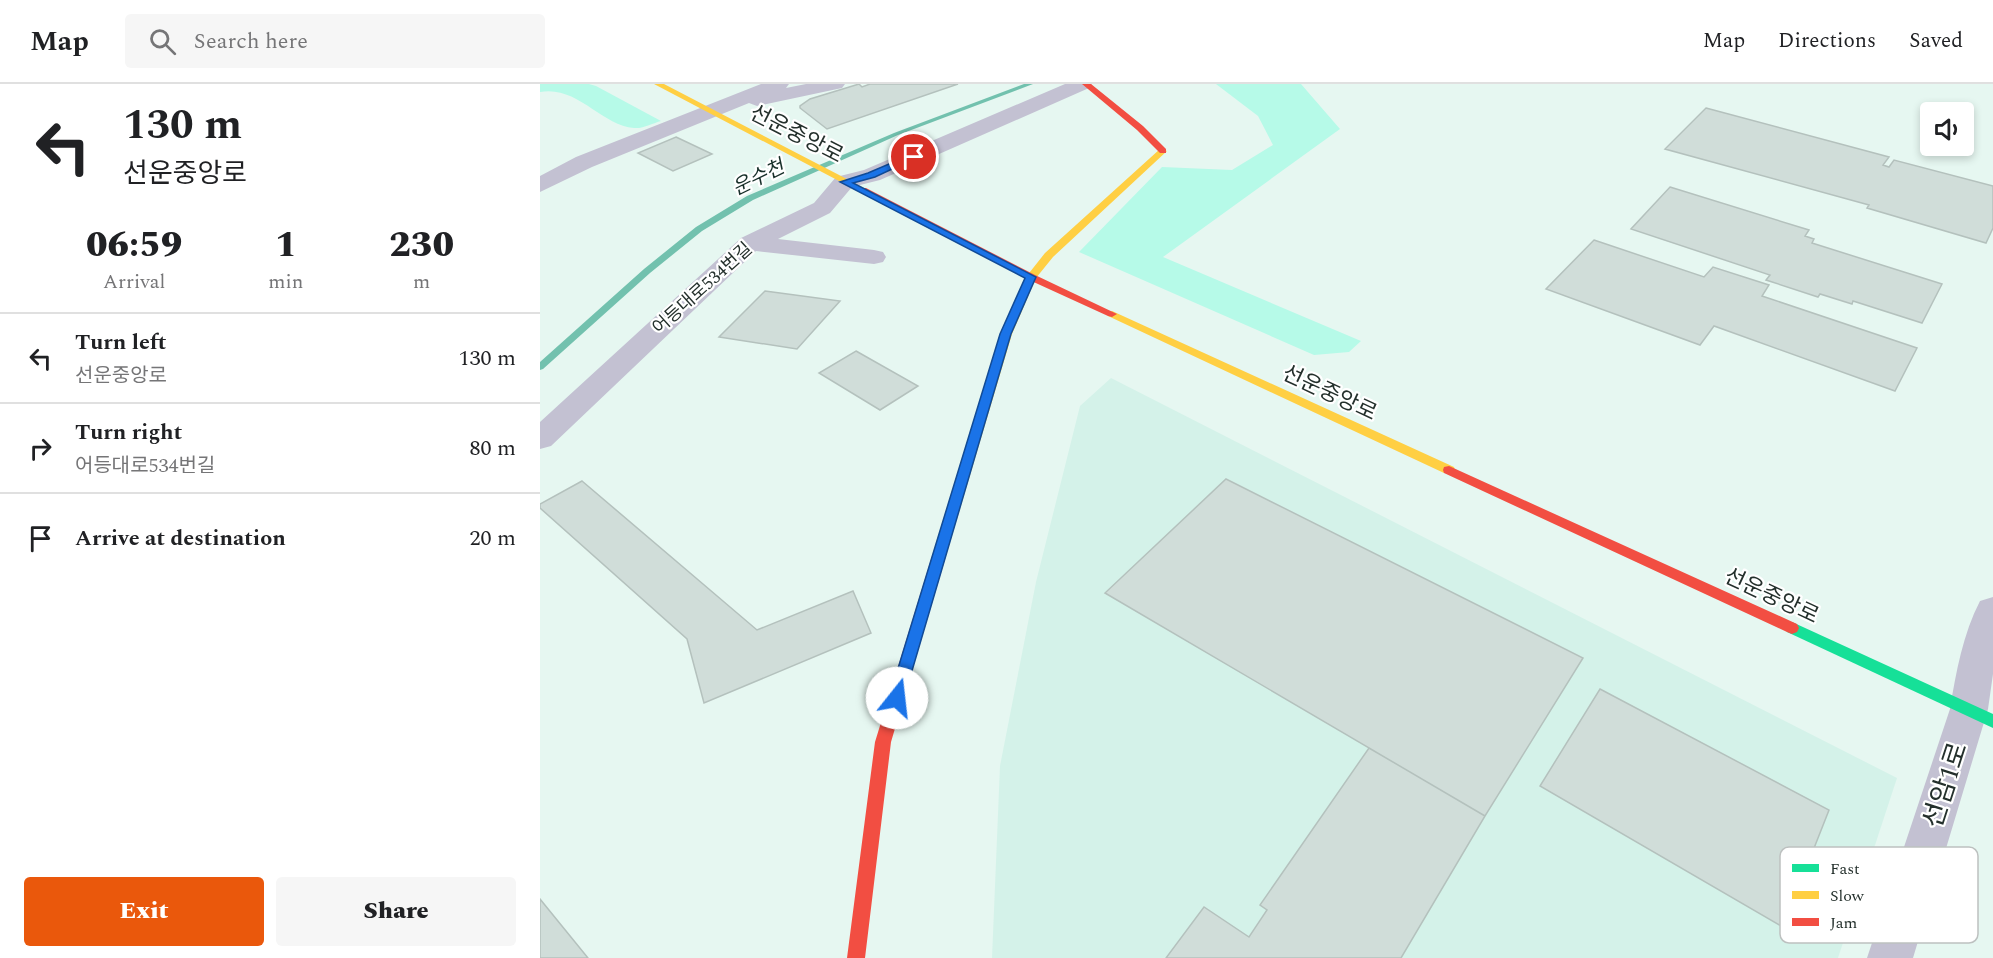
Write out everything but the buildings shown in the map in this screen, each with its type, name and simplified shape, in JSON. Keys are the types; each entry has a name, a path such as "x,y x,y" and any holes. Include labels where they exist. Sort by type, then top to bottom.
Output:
{"street":[{"name":"선운중앙로","path":"658,84 1030,277 1981,715"},
{"path":"540,185 584,162 779,84"},
{"path":"737,102 799,93 835,84"},
{"path":"841,180 872,175 1084,84 1140,128 1164,151 1049,255 1030,277 1006,334 883,742 856,958"},
{"name":"어등대로534번길","path":"540,439 750,243 822,208 841,180"},
{"path":"750,243 874,257"},
{"name":"선암1로","path":"1932,847 1981,715 1975,668 1993,611"},
{"name":"선암1로","path":"1890,958 1896,943"}],"shaded area":[{"path":"1111,378 1897,778 1874,847 1780,847 1780,943 1843,943 1838,958 992,958 1000,766 1036,582 1080,406"}],"green space":[{"path":"540,84 596,86 661,121 637,128 622,125 566,94 553,91 540,92"},
{"path":"1216,84 1301,84 1340,129 1163,257 1361,341 1349,352 1314,355 1079,252 1162,167 1232,170 1273,145 1258,116"}],"waterway":[{"name":"운수천","path":"540,367 647,271 699,229 750,198 896,134 1030,84"}],"traffic: fast":[{"path":"1792,628 1993,721"}],"traffic: slow":[{"path":"658,84 863,190"},
{"path":"939,556 1006,334 1031,277 1049,255 1163,151"},
{"path":"1112,314 1449,470"}],"traffic: jam":[{"path":"1086,84 1140,128 1163,151"},
{"path":"863,190 1031,277 1112,314"},
{"path":"1449,470 1792,628"},
{"path":"856,958 883,742 939,556"}],"route":[{"path":"897,698 1006,334 1030,277 844,182 872,175 914,157"}]}
